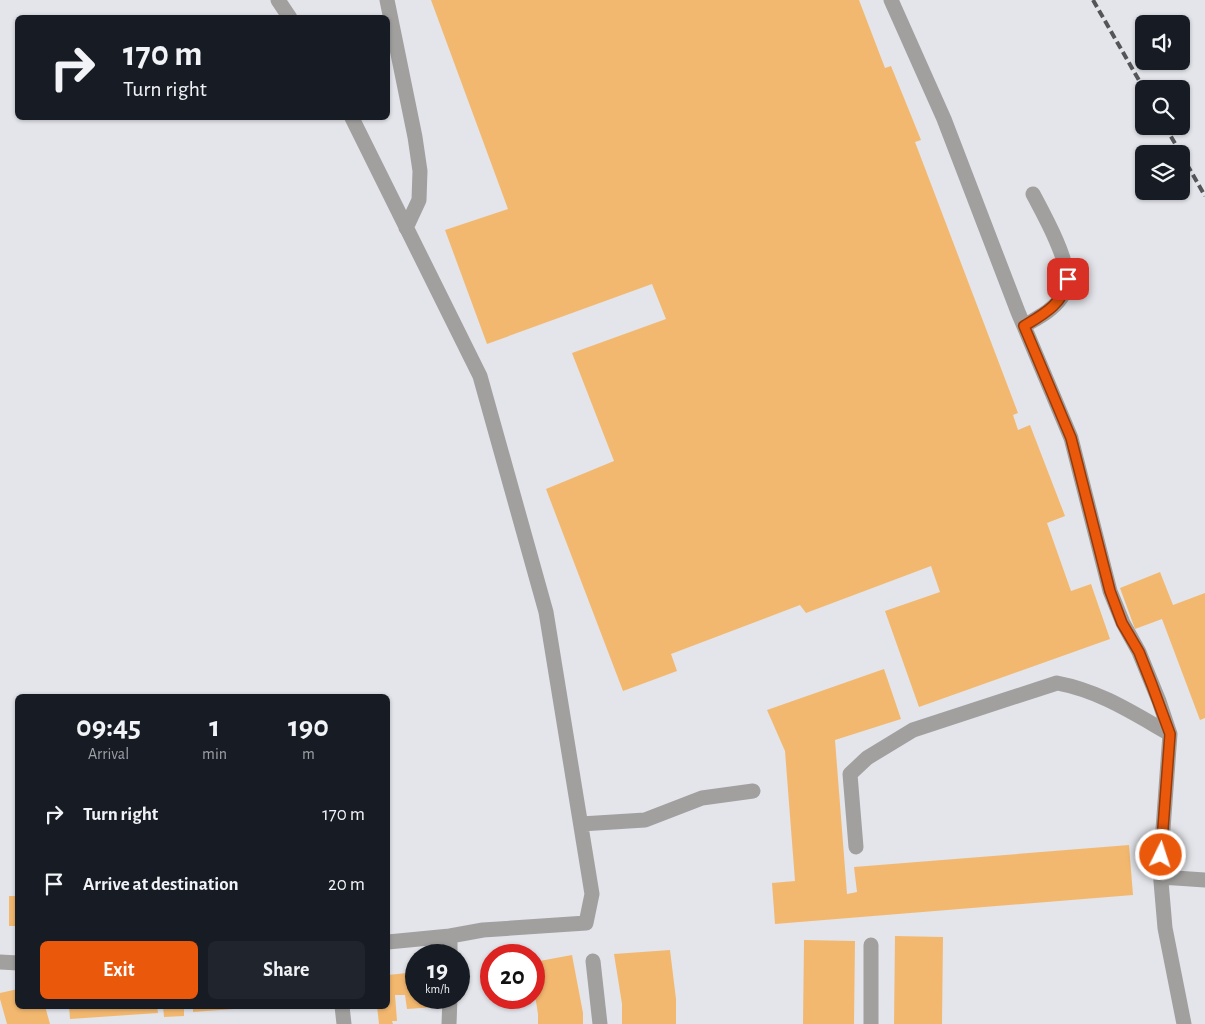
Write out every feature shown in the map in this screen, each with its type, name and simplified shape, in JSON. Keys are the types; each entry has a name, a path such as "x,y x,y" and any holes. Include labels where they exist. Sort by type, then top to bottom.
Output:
{"street":[{"path":"278,0 288,15"},
{"path":"387,0 416,138 420,171 419,200 406,228"},
{"path":"891,0 944,119 1024,326 1071,438 1110,591 1122,623 1139,652 1170,734 1161,877 1165,928 1184,1024"},
{"path":"353,120 480,376 546,612 592,894 586,923 483,930 450,936 390,942"},
{"path":"1024,326 1055,306 1066,290 1068,279 1065,264 1034,194"},
{"path":"856,847 850,774 867,758 913,730 1057,683 1075,686 1107,698 1170,734"},
{"path":"581,824 645,820 702,798 753,791"},
{"path":"1161,877 1205,880"},
{"path":"450,936 450,944"},
{"path":"871,945 871,1024"},
{"path":"593,961 600,1024"},
{"path":"0,962 15,963"},
{"path":"342,1009 344,1024"},
{"path":"449,1024 450,1009"}],"building":[{"path":"431,0 859,0 885,68 891,66 921,140 915,142 1018,413 1013,415 1018,430 1030,425 1065,516 1047,523 1071,591 1091,584 1110,639 919,707 885,611 940,592 931,566 806,613 800,605 671,654 677,671 623,691 546,489 614,461 572,353 666,319 652,284 487,344 445,230 508,209"},
{"path":"1160,572 1173,605 1205,593 1205,718 1200,720 1162,619 1135,629 1120,588"},
{"path":"884,669 901,719 835,740 847,894 857,892 854,867 1129,845 1133,895 775,924 772,883 795,881 785,751 767,710"},
{"path":"9,896 15,896 15,926 9,926"},
{"path":"895,936 943,937 942,1024 894,1024"},
{"path":"804,940 855,941 854,1024 803,1024"},
{"path":"670,950 676,999 676,1024 622,1024 622,1004 614,954"},
{"path":"572,955 583,1013 583,1024 538,1024 537,1009 545,1009 545,960"},
{"path":"405,973 405,995 395,995 397,1021 392,1021 393,1024 379,1024 377,1009 390,1009 390,975"},
{"path":"15,990 15,1009 46,1009 50,1024 7,1024 0,993"},
{"path":"69,1009 157,1009 158,1013 70,1019"},
{"path":"163,1009 184,1009 184,1016 164,1017"},
{"path":"193,1009 234,1009 193,1012"}],"railway":[{"path":"1093,0 1139,80"},
{"path":"1170,135 1176,145"},
{"path":"1190,170 1205,196"}],"route":[{"path":"1068,279 1066,290 1055,306 1024,326 1071,438 1110,591 1122,623 1139,652 1170,734 1161,855"}]}
